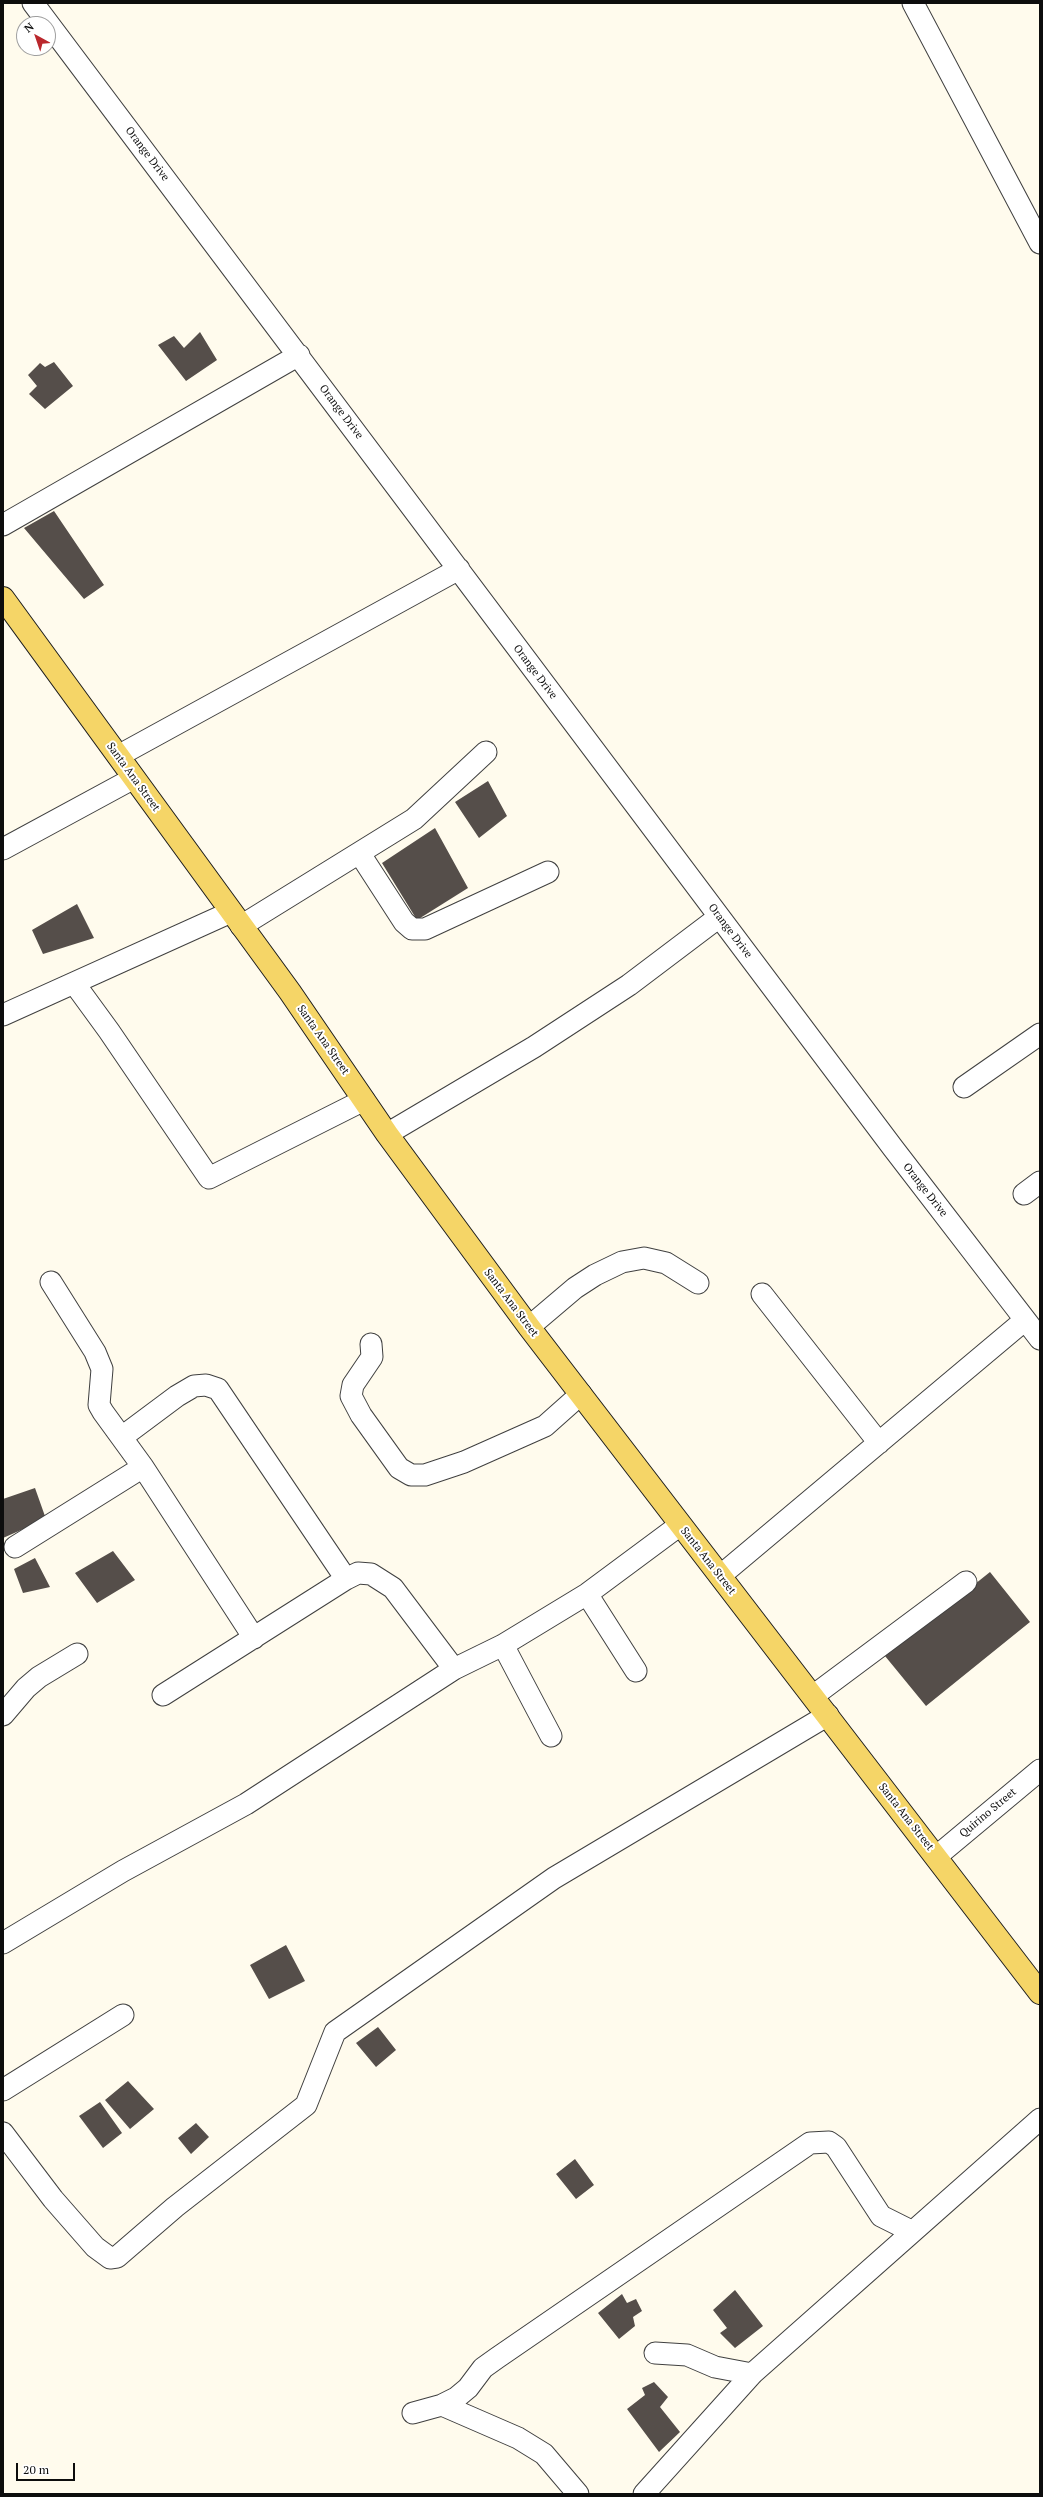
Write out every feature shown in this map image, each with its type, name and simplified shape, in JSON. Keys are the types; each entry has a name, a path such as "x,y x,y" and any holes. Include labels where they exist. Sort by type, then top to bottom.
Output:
{"main road":[{"name":"Santa Ana Street","path":"3,598 236,919 387,1134 529,1328 937,1856 1040,1993"}],"street":[{"name":"Orange Drive","path":"33,3 299,355 719,917 1040,1339"},
{"path":"913,3 1040,243"},
{"path":"3,525 299,355"},
{"path":"118,756 459,569"},
{"path":"3,1016 74,983 236,919 360,854 414,819 486,752"},
{"path":"3,849 134,778"},
{"path":"360,854 404,922 412,928 425,929 548,872"},
{"path":"387,1134 534,1047 629,985 719,917"},
{"path":"74,983 209,1178 364,1100"},
{"path":"964,1087 1040,1034"},
{"path":"529,1328 575,1288 595,1274 622,1262 644,1258 666,1263 698,1283"},
{"path":"51,1282 95,1352 102,1369 99,1405 143,1467 254,1638"},
{"path":"762,1294 879,1442"},
{"path":"720,1576 1025,1320"},
{"path":"371,1344 372,1357 353,1386 351,1396 361,1415 399,1468 411,1475 425,1475 464,1462 544,1426 581,1394"},
{"path":"122,1437 177,1396 194,1386 206,1385 218,1389 346,1579"},
{"path":"15,1546 143,1467"},
{"path":"3,1943 123,1871 246,1804 454,1669 503,1645 587,1594 680,1525"},
{"path":"164,1695 346,1579 358,1573 371,1574 393,1588 454,1669"},
{"path":"813,1696 966,1582"},
{"path":"587,1594 636,1671"},
{"path":"503,1645 551,1736"},
{"path":"3,1715 26,1688 39,1677 77,1654"},
{"path":"3,2133 53,2199 95,2247 110,2258 117,2256 175,2207 306,2105 335,2032 554,1878 828,1715"},
{"name":"Quirino Street","path":"937,1856 1040,1770"},
{"path":"3,2090 123,2015"},
{"path":"644,2494 752,2374 911,2231 1040,2119"},
{"path":"413,2413 442,2405 468,2388 475,2376 497,2358 810,2143 829,2142 836,2147 881,2216 911,2231"},
{"path":"655,2353 687,2355 715,2367 752,2374"},
{"path":"442,2405 518,2438 544,2454 578,2494"}],"building":[{"path":"200,332 217,360 186,381 158,345 174,336 184,348"},
{"path":"54,362 73,386 45,409 29,394 37,386 28,375 40,363 45,367"},
{"path":"54,511 104,585 84,599 24,528"},
{"path":"488,781 507,816 479,838 455,802"},
{"path":"435,828 468,888 417,920 382,863"},
{"path":"77,904 94,938 43,954 32,930"},
{"path":"35,1488 46,1519 3,1538 3,1499"},
{"path":"113,1551 135,1580 97,1603 75,1573"},
{"path":"35,1558 50,1587 23,1593 14,1569"},
{"path":"990,1572 1030,1622 926,1706 885,1656"},
{"path":"286,1945 305,1981 269,1999 250,1965"},
{"path":"378,2027 396,2050 376,2067 356,2043"},
{"path":"128,2081 154,2109 130,2129 105,2100"},
{"path":"100,2102 122,2133 103,2148 79,2116"},
{"path":"196,2123 209,2137 191,2154 178,2138"},
{"path":"575,2159 594,2185 576,2199 556,2174"},
{"path":"735,2290 763,2326 735,2348 720,2333 727,2328 713,2310"},
{"path":"622,2294 627,2303 636,2299 642,2311 633,2317 635,2326 619,2339 598,2313"},
{"path":"654,2382 668,2397 660,2407 680,2432 659,2452 627,2409 645,2395 642,2388"}]}
